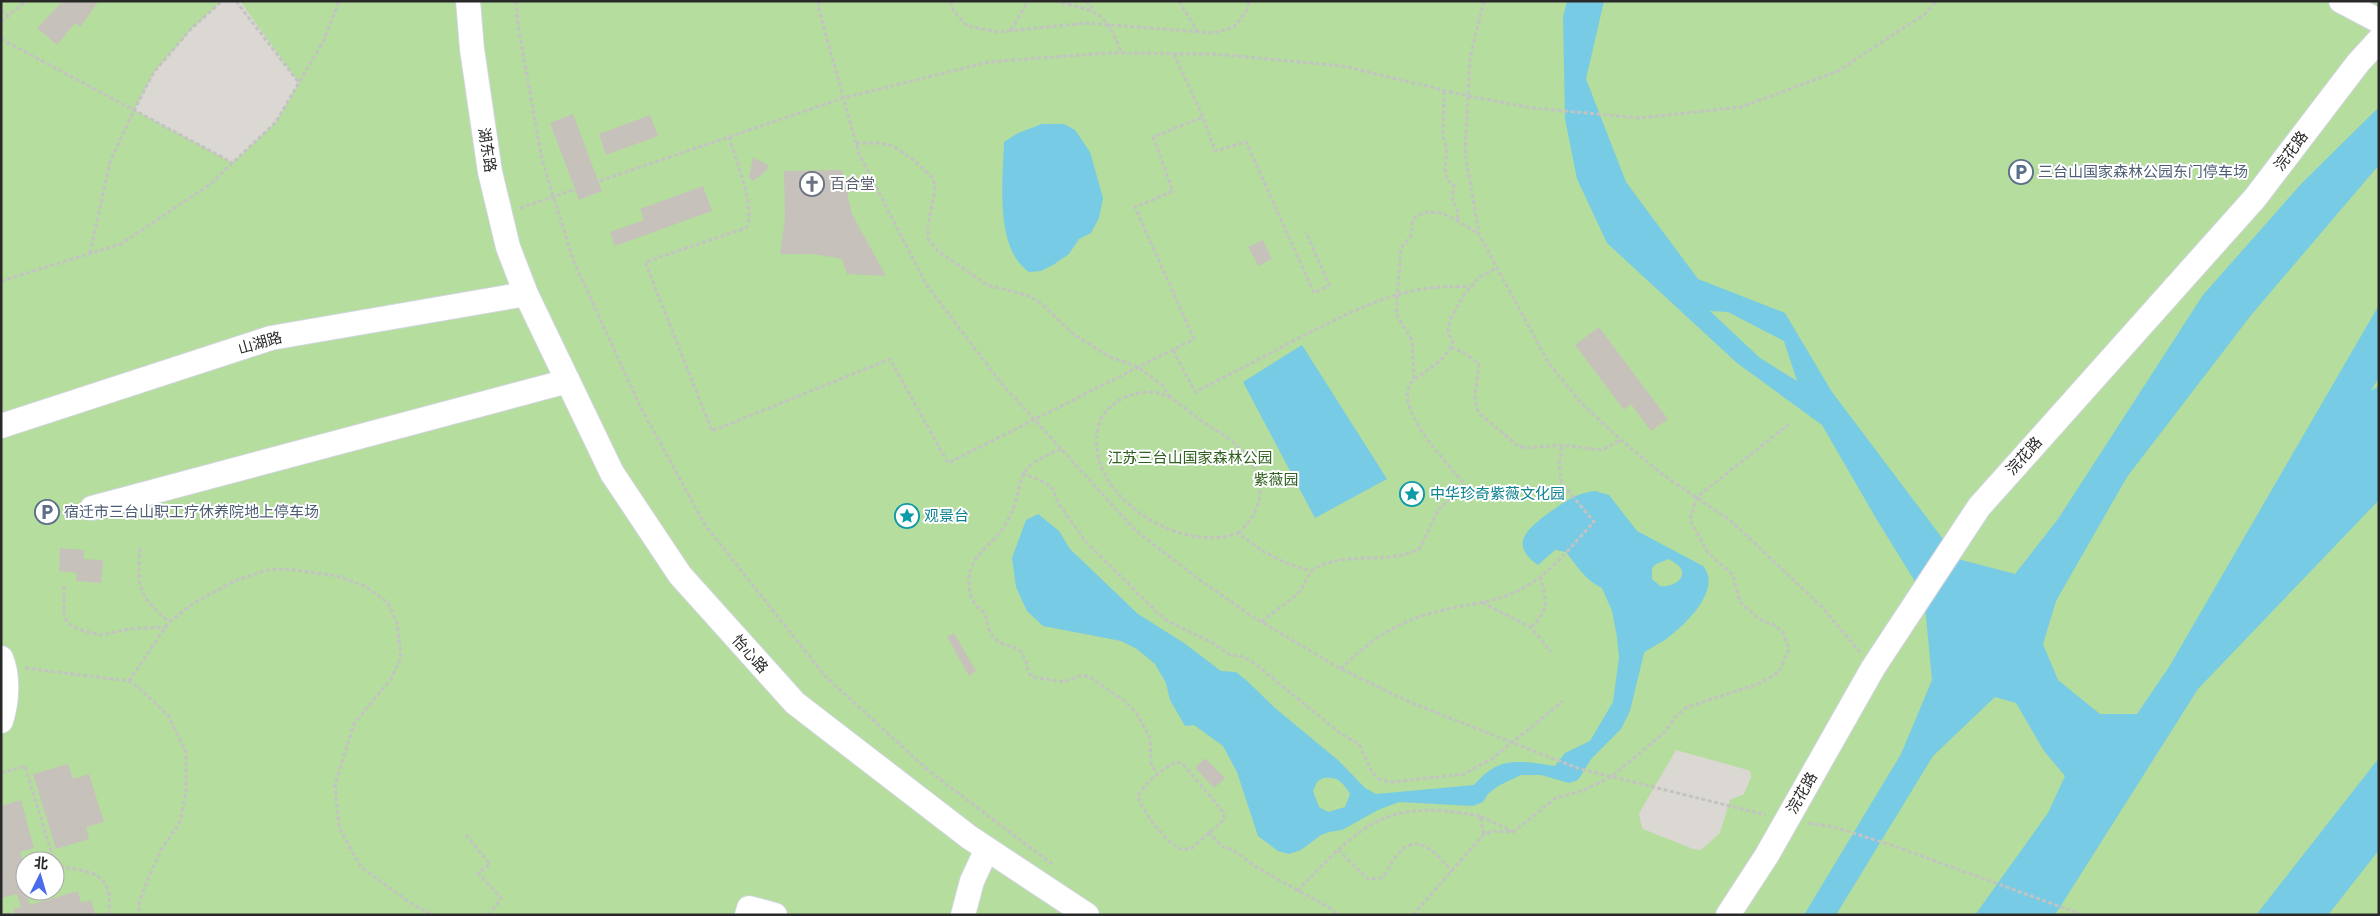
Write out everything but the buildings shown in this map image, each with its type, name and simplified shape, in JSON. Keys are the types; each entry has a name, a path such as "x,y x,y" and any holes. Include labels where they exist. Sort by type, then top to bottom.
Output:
{"street":[{"name":"湖东路","path":"468,1 472,49 490,172 508,248 526,294"},
{"path":"2341,1 2379,20"},
{"name":"浣花路","path":"1728,915 1787,820 1873,668 1979,506 2255,198 2358,64 2379,40"},
{"name":"怡心路","path":"526,294 612,474 686,583 795,703 987,849 1087,915"},
{"name":"山湖路","path":"1,426 271,338 526,294"},
{"path":"92,508 568,381"},
{"path":"1,721 6,705 3,662"},
{"path":"963,915 972,881 987,849"},
{"path":"747,915 749,908 775,915"}],"path":[{"path":"1,22 26,1"},
{"path":"90,254 110,162 134,110 154,72 191,30 222,1"},
{"path":"236,1 299,82"},
{"path":"1,281 121,244 209,185 276,122 324,40 339,1"},
{"path":"516,1 518,25 542,160 574,262 640,406 705,525 825,676 929,771 1059,869"},
{"path":"819,1 859,154 926,284 1001,383 1135,530 1197,578 1262,622 1341,669 1412,703 1577,768 1787,820 1834,827 1897,846 2083,915"},
{"path":"951,1 953,10 967,26 998,32 1086,23 1213,33 1234,27 1248,9 1249,1"},
{"path":"1011,30 1028,1"},
{"path":"1055,1 1094,11"},
{"path":"1086,1 1110,25 1122,53"},
{"path":"1179,1 1198,32"},
{"path":"1484,1 1470,58 1465,152 1479,234 1548,362 1580,402 1621,440 1662,474 1731,521 1821,606 1873,668"},
{"path":"501,215 843,98 989,62 1122,53 1214,54 1343,66 1444,91 1533,108 1640,118 1741,107 1838,71 1926,13 1936,1"},
{"path":"1,9 8,16"},
{"path":"1,38 233,163"},
{"path":"1174,54 1203,117 1215,151 1246,142 1314,292 1329,285 1306,232"},
{"path":"1444,91 1443,137 1447,149 1445,169 1447,180 1454,185 1452,199 1457,209 1458,221"},
{"path":"728,137 750,208 750,221 746,228 645,262 712,431 890,359 948,463 1194,339 1135,207 1173,191 1152,137 1203,117"},
{"path":"856,143 878,143 893,146 916,162 932,178 935,189 928,226 928,239 938,251 987,286 1030,296 1045,306 1072,334 1108,356 1138,367 1162,386 1171,399"},
{"path":"1414,380 1412,340 1396,314 1401,248 1411,236 1413,219 1421,212 1434,210 1458,221 1479,234"},
{"path":"1262,622 1298,592 1310,570 1324,564 1340,561 1400,556 1420,548 1438,510 1465,486 1420,429 1410,412 1407,402 1407,390 1414,380 1442,359 1451,347 1453,342 1448,332 1450,320 1470,287 1479,277 1496,268"},
{"path":"1173,350 1195,392 1364,305 1398,294 1426,290 1439,285 1470,287"},
{"path":"1451,347 1470,356 1479,364 1474,395 1476,408 1510,441 1528,448 1562,445 1601,450 1621,440"},
{"path":"1144,392 1158,393 1171,399 1235,444 1252,465 1259,480 1261,494 1257,511 1249,523 1238,533 1227,538 1187,534 1146,517 1124,502 1107,480 1099,457 1096,436 1105,411 1114,403 1144,392"},
{"path":"1413,915 1484,834 1494,831 1513,832 1556,798 1584,790 1612,777 1665,732 1677,715 1688,707 1758,684 1778,672 1789,649 1783,632 1774,625 1759,619 1740,602 1733,575 1708,553 1690,520 1697,498 1789,424"},
{"path":"1341,669 1363,646 1388,630 1414,618 1497,599 1525,587 1561,557 1594,522 1561,482 1559,464 1562,445"},
{"path":"1061,449 1039,458 1022,473 1008,520 997,536 976,558 971,570 969,593 972,600 983,612 991,634 998,640 1019,649 1025,658 1028,673 1033,677 1064,682 1079,676 1088,676 1126,702 1137,714 1150,738 1151,763 1158,775"},
{"path":"1022,473 1044,482 1053,489 1058,503 1086,542 1166,620 1213,643 1228,654 1244,657 1254,663 1341,734 1359,744 1366,762 1379,778 1391,782 1464,774 1493,758 1563,701"},
{"path":"1238,533 1264,552 1286,563 1310,570"},
{"path":"140,548 138,578 141,592 151,606 169,622"},
{"path":"129,681 169,622 194,603 234,581 271,569 296,570 337,576 366,586 388,603 398,623 400,658 391,679 354,724 335,784 339,828 361,867 410,903 432,915"},
{"path":"1531,627 1542,616 1547,602 1540,576"},
{"path":"64,586 64,617 70,625 84,631 101,635 129,629 165,627"},
{"path":"1481,602 1531,627 1551,652"},
{"path":"3,662 129,681 168,715 186,752 186,792 180,822 161,850 148,879 139,902 139,915"},
{"path":"1177,762 1184,764 1224,813 1224,820 1208,832 1192,848 1182,850 1174,845 1141,804 1138,797 1141,790 1158,775 1170,764 1177,762"},
{"path":"1,773 25,766 52,851"},
{"path":"1297,891 1357,833 1387,816 1424,810 1460,812 1491,820 1513,832"},
{"path":"1480,816 1484,834"},
{"path":"1208,832 1223,847 1233,850 1256,867 1330,908 1338,915"},
{"path":"466,835 490,864 478,872 501,898 489,915"},
{"path":"1338,850 1368,878 1379,878 1386,873 1402,850 1413,844 1427,846 1452,871"},
{"path":"65,867 96,874 104,882 109,895 109,915"}],"green space":[{"name":"江苏三台山国家森林公园","path":"1,1 2379,1 2379,915 1,915"}],"shaded area":[{"path":"222,1 240,1 299,83 276,122 233,163 134,110 154,72 191,29"},
{"path":"1676,750 1748,770 1751,773 1744,794 1730,800 1720,833 1701,850 1693,849 1643,829 1641,824 1639,814"}],"water":[{"path":"1567,1 1604,1 1586,79 1626,182 1698,279 1785,313 1832,392 1958,559 2015,574 2058,519 2203,295 2302,183 2379,107 2379,165 2252,314 2127,477 2056,601 2043,644 2058,680 2100,714 2137,714 2169,667 2379,305 2379,377 2371,391 2379,386 2379,500 2198,689 2055,915 1975,915 2048,813 2065,776 2044,751 2016,703 1995,697 1933,756 1836,915 1804,915 1901,754 1932,680 1924,596 1822,425 1737,363 1607,243 1577,179 1565,119 1563,17","holes":["1710,311 1728,312 1784,341 1797,381 1760,358"]},
{"path":"1042,124 1064,124 1075,130 1090,152 1103,198 1099,218 1091,233 1079,239 1069,254 1053,265 1041,271 1029,272 1018,261 1010,247 1005,230 1002,193 1004,142 1018,133"},
{"path":"1302,345 1387,479 1315,518 1243,382"},
{"path":"1595,491 1609,495 1637,531 1703,566 1708,575 1706,594 1693,614 1664,641 1644,653 1630,711 1621,729 1592,758 1578,780 1569,783 1541,775 1521,775 1498,786 1488,794 1483,802 1473,806 1399,802 1378,810 1342,830 1321,835 1301,850 1289,854 1278,851 1258,836 1237,772 1223,746 1194,725 1185,726 1170,700 1166,683 1155,664 1137,649 1121,641 1043,626 1027,611 1016,587 1012,558 1026,520 1038,514 1059,531 1070,549 1138,614 1184,643 1221,671 1236,672 1275,708 1339,761 1365,788 1376,794 1474,785 1483,775 1501,764 1520,762 1555,766 1565,753 1590,741 1613,702 1619,658 1617,637 1612,611 1602,588 1586,577 1566,552 1555,550 1538,565 1529,558 1524,551 1523,545 1527,533 1538,521 1569,500","holes":["1669,559 1679,566 1682,575 1677,582 1669,586 1660,586 1652,579 1652,568 1656,564","1323,778 1336,779 1345,786 1350,794 1345,807 1328,812 1319,807 1313,791 1317,782"]},
{"path":"2379,758 2379,850 2328,915 2256,915"}],"place":[{"name":"三台山国家森林公园东门停车场","path":"2021,172"},
{"name":"百合堂","path":"812,184"},
{"name":"中华珍奇紫薇文化园","path":"1412,494"},
{"name":"宿迁市三台山职工疗休养院地上停车场","path":"47,512"},
{"name":"观景台","path":"907,516"}],"park label":[{"name":"紫薇园","path":"1276,480"}]}
